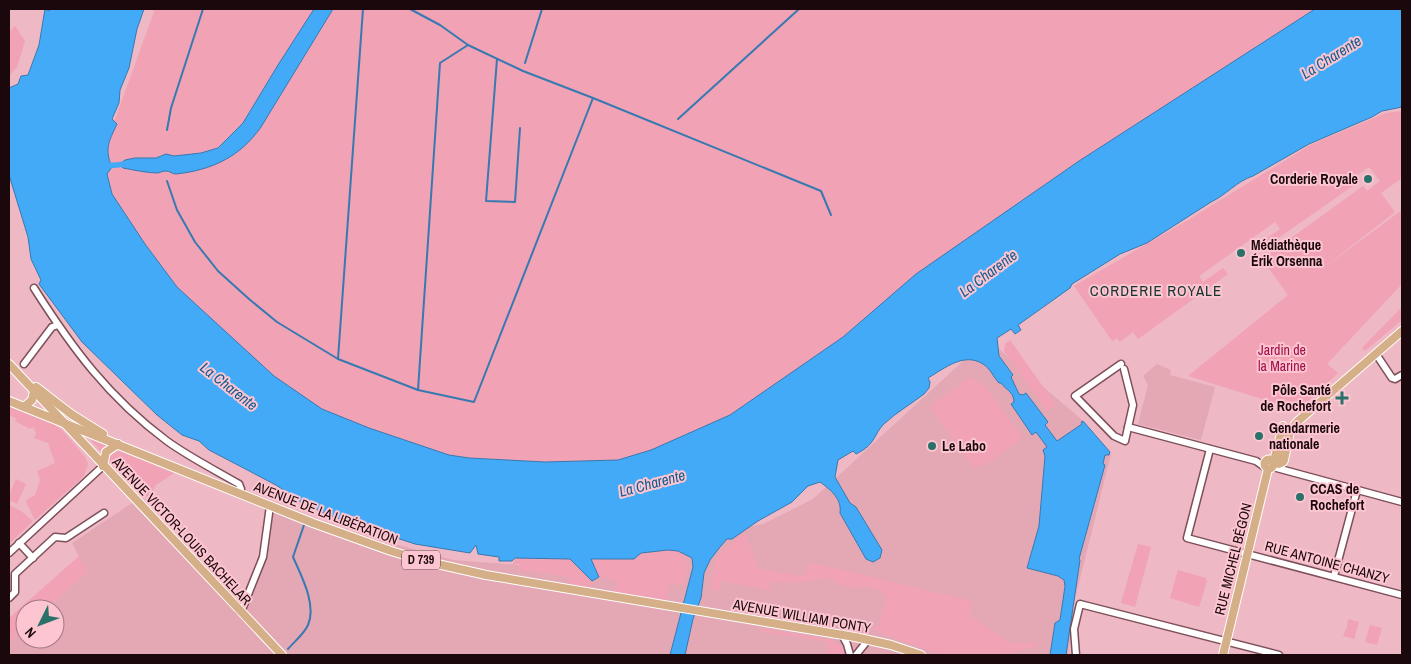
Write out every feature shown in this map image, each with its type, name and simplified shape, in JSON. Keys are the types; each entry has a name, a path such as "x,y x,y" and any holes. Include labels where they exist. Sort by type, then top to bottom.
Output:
{"main road":[{"path":"1376,354 1402,332"},
{"name":"RUE MICHEL BÉGON","path":"1223,655 1248,554 1274,463 1288,428 1376,354"},
{"name":"D 739","path":"9,364 64,423"},
{"name":"D 739","path":"26,382 39,389 89,426 133,450"},
{"path":"9,400 24,407 32,400 34,390"},
{"name":"D 739","path":"24,407 64,423"},
{"name":"AVENUE DE LA LIBÉRATION","path":"64,423 359,541 424,561 486,575 678,607"},
{"name":"AVENUE VICTOR-LOUIS BACHELAR","path":"64,423 280,653"},
{"path":"103,466 106,452 118,444"},
{"name":"AVENUE WILLIAM PONTY","path":"678,607 868,640 921,655"}],"street":[{"path":"34,288 58,325 92,371 112,394 142,422 168,442 239,484 241,488 238,493"},
{"path":"24,364 52,327 58,325"},
{"path":"1376,354 1392,378 1395,379 1402,375"},
{"path":"1122,366 1133,405 1128,427 1125,440 1114,436 1075,396 1122,366"},
{"path":"1128,427 1256,461 1274,463 1290,471 1402,502"},
{"name":"RUE ANTOINE CHANZY","path":"1210,449 1187,538 1402,595"},
{"path":"1274,463 1290,471"},
{"path":"9,553 103,466"},
{"path":"1334,576 1357,490"},
{"path":"239,610 243,607 263,557 270,506"},
{"path":"9,598 15,592 15,574 55,537 66,538 104,513"},
{"path":"20,543 33,558"},
{"path":"1076,655 1074,629 1080,604 1279,655"},
{"path":"842,635 850,655"},
{"path":"856,655 868,640"}],"shaded area":[{"path":"987,339 1080,418 1111,454 1075,599 1068,655 9,655 9,644 15,638 15,649 65,649 65,599 57,599 87,572 72,543 132,503 235,612 261,553 265,508 453,560 646,574 712,533 763,524 813,499"},
{"path":"1157,364 1171,370 1170,375 1215,387 1201,440 1138,424 1148,385 1143,376"}],"green space":[{"path":"155,9 1342,9 862,349 643,468 404,465 160,302 97,169"},
{"path":"15,26 25,41 17,67 9,76 9,32"},
{"name":"Jardin de la Marine","path":"1402,111 1402,178 1381,193 1395,212 1322,269 1402,210 1402,284 1327,364 1338,373 1298,410 1188,376 1288,295 1262,259 1363,186 1367,191 1380,181 1369,167 1356,176 1360,181 1264,248 1260,243 1280,229 1275,222 1199,276 1203,282 1223,268 1228,274 1138,339 1133,332 1120,342 1117,338 1112,341 1074,286 1183,223 1312,144 1386,113"},
{"path":"1402,307 1402,320 1365,351 1362,348"},
{"path":"1010,340 1056,405 1047,411 1004,351 1005,344"},
{"path":"970,377 986,387 1022,438 983,467 980,464 974,468 929,407"},
{"path":"9,405 52,423 62,430 85,457 88,464 84,476 35,520 26,502 35,495 40,480 37,471 55,463 48,443 34,438 36,433 33,427 30,429 15,421 16,418 9,415"},
{"path":"89,438 174,473 156,485 149,499 134,483 128,482"},
{"path":"16,479 26,484 17,504 9,500 9,495"},
{"path":"9,505 21,511 33,521 9,544"},
{"path":"745,532 759,569 804,576 810,562 972,601 971,616 1010,643 1038,643 1038,646 1004,655 942,655 873,630 875,626 879,626 886,596 883,595 883,591 862,586 861,589 841,585 830,578 794,583 771,581 770,590 721,581 719,591 711,589 714,581 711,580 718,556 725,547"},
{"path":"1138,544 1151,547 1135,607 1121,603"},
{"path":"668,550 678,551 687,556 684,561 688,562 684,585 669,584 666,600 615,593 617,581 599,577 591,559 599,560"},
{"path":"79,556 87,572 57,599 30,599"},
{"path":"515,558 570,559 591,581 591,588 568,584 569,577 518,570 520,564 513,564"},
{"path":"1178,570 1206,578 1207,581 1199,607 1170,598"},
{"path":"15,613 15,638 9,644 9,618"},
{"path":"1348,619 1359,622 1354,639 1343,636"},
{"path":"1370,625 1382,628 1377,645 1365,642"},
{"path":"764,629 831,640 843,647 846,655 826,655 828,642 760,632 760,630"}],"water":[{"name":"La Charente","path":"45,9 49,11 51,9 144,9 137,29 129,68 120,90 119,103 112,119 117,124 108,150 112,167 107,174 112,194 145,244 177,287 274,376 322,409 369,428 449,455 469,458 545,462 618,460 651,450 730,415 843,337 916,274 1079,161 1315,9 1402,9 1402,107 1382,111 1309,144 1242,181 1147,243 1120,254 1072,284 1070,288 1018,325 1021,330 1015,334 1011,329 997,338 999,356 1013,375 1011,377 1019,394 1023,395 1026,393 1048,422 1045,425 1057,441 1082,424 1081,422 1083,421 1110,452 1109,455 1105,455 1103,464 1105,465 1079,559 1066,655 1050,655 1055,623 1060,620 1065,586 1064,580 1058,576 1027,568 1039,526 1045,456 1043,450 1047,447 1036,432 1032,435 1011,404 1014,402 1014,399 1009,391 999,383 983,364 969,360 948,366 928,378 930,382 929,388 924,394 885,423 868,446 856,454 853,451 838,460 835,477 882,550 880,558 873,562 866,559 840,513 839,503 832,492 820,482 808,486 792,502 758,521 732,539 727,539 720,547 710,560 704,573 701,598 693,619 685,655 670,655 693,567 692,558 678,551 668,550 641,553 634,559 591,559 599,577 592,581 570,559 515,558 512,561 499,561 499,557 478,554 476,545 470,553 415,544 330,516 301,502 276,485 209,450 199,441 182,435 157,415 82,342 39,284 41,280 31,259 28,237 9,175 9,88 18,84 21,76 28,75 39,45"},
{"path":"314,9 333,9 261,127 244,146 224,160 189,172 176,174 163,171 154,173 123,168 120,164 125,160 156,158 166,154 174,156 201,153 218,148 243,123"}],"waterway":[{"path":"167,130 171,108 203,9"},
{"path":"363,9 338,359 418,390"},
{"path":"410,9 440,25 468,45"},
{"path":"525,63 542,9"},
{"path":"678,119 799,9"},
{"path":"593,98 523,71 468,45 440,63 418,390 474,402 593,98 821,191 831,215"},
{"path":"497,59 486,201 515,202 520,128"},
{"path":"106,166 127,164"},
{"path":"167,181 177,210 195,242 218,271 277,322 338,359"},
{"path":"288,649 304,632 310,617 311,608 307,590 293,557 304,525"}],"place":[{"name":"Corderie Royale","path":"1368,179"},
{"name":"Médiathèque Érik Orsenna","path":"1241,253"},
{"name":"Pôle Santé de Rochefort","path":"1342,398"},
{"name":"Gendarmerie nationale","path":"1259,436"},
{"name":"Le Labo","path":"932,446"},
{"name":"CCAS de Rochefort","path":"1300,497"}],"district":[{"name":"CORDERIE ROYALE","path":"1156,290"}]}
